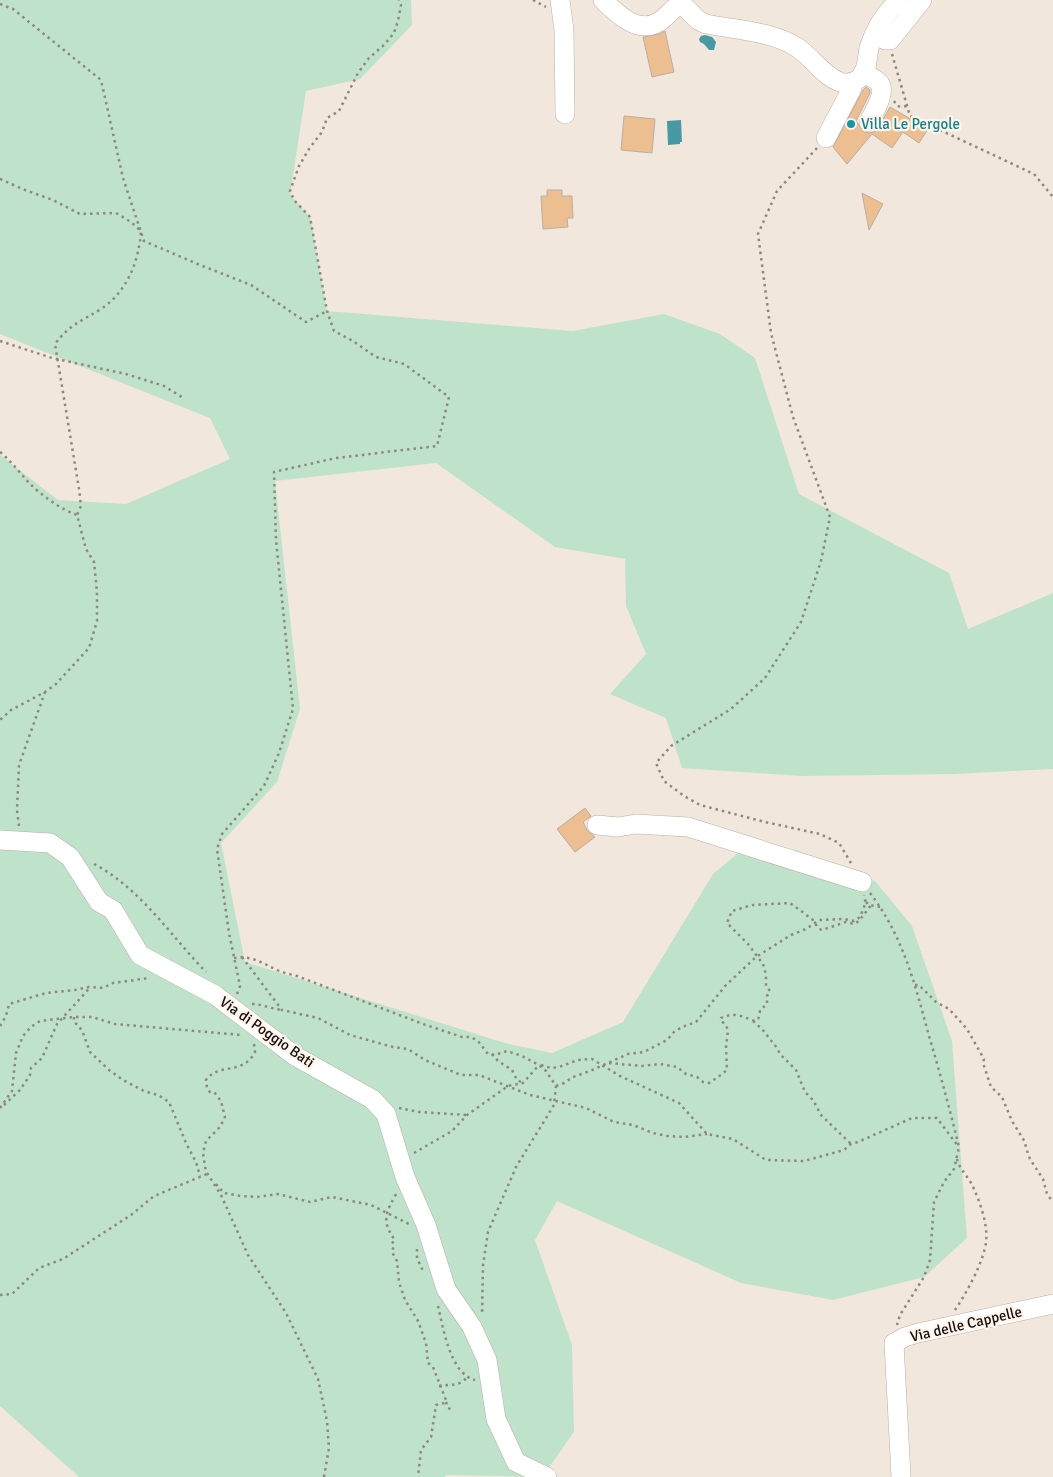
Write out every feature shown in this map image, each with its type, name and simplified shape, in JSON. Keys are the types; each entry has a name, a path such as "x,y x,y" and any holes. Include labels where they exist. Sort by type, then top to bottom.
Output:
{"street":[{"path":"560,0 564,30 565,114"},
{"path":"603,0 630,23 640,26 656,24 662,21 677,6 683,5 698,20 706,24 764,34 790,43 839,82 857,78 876,80 880,84 881,96 869,122"},
{"path":"826,138 857,78 869,50 882,36 889,10 900,0"},
{"path":"882,36 890,40 922,0"},
{"path":"597,825 618,828 636,824 688,827 862,882"},
{"name":"Via di Poggio Bati","path":"0,840 50,843 70,857 99,902 113,910 140,955 214,995 295,1056 372,1099 386,1114 402,1168 426,1226 446,1289 472,1327 488,1360 496,1419 516,1462 547,1477"},
{"name":"Via delle Cappelle","path":"901,1477 893,1346 896,1342 918,1333 1053,1304"}],"path":[{"path":"235,999 240,986 221,887 216,849 222,834 264,786 279,753 293,709 276,540 274,472 336,458 437,446 449,397 404,364 376,357 334,331 327,311 310,217 294,200 290,191 299,166 322,132 328,118 339,111 358,73 369,58 394,33 401,5 399,0"},
{"path":"0,4 13,9 101,80 123,178 144,241 200,266 251,285 306,322 327,311"},
{"path":"882,36 910,116 1034,174 1053,197"},
{"path":"826,138 777,191 758,234 771,333 794,417 830,517 821,561 801,622 765,678 731,709 671,746 656,763 664,780 684,796 700,805 820,834 839,843 845,852"},
{"path":"0,179 53,200 80,214 116,213 141,231"},
{"path":"0,720 11,710 56,684 89,648 97,621 98,592 94,562 86,549 77,515 81,506 80,489 55,344 64,332 116,298 136,262 140,248 141,231"},
{"path":"0,341 58,359 126,374 164,386 185,399"},
{"path":"0,452 11,461 31,484 65,511 77,515"},
{"path":"21,842 18,810 19,765 45,692"},
{"path":"70,857 95,864 121,881 211,976"},
{"path":"556,1086 573,1076 590,1071 628,1054 644,1052 667,1040 682,1027 696,1022 726,985 756,956 791,935 806,930 819,920 840,921 844,919 854,922 860,917 866,902 869,905 881,907 899,938 915,984 959,1147 954,1169 944,1182 934,1202 930,1260 924,1277 900,1315 893,1346"},
{"path":"751,1020 755,1021 760,1017 760,1010 767,1004 767,996 770,992 766,984 764,968 748,944 727,923 732,912 752,905 790,903 822,930 846,922 854,924 859,921 872,904"},
{"path":"234,958 242,957 259,961 279,971 297,976 365,1003 462,1037 471,1037 478,1041 488,1054 507,1051 514,1052 539,1065 546,1071 556,1086 554,1105 516,1167 488,1232 483,1265 482,1319 472,1327"},
{"path":"242,957 282,1010 318,1018 350,1035 393,1048 408,1049 426,1060 461,1075 479,1075 530,1095 586,1108 614,1122 633,1125 654,1133 684,1137 707,1134 733,1139 766,1160 804,1161 844,1150 851,1144 912,1118 937,1118 959,1147"},
{"path":"0,1026 9,1004 46,992 89,987 103,988 113,982 151,978"},
{"path":"915,984 919,985 936,1002 949,1009 967,1029 984,1059 983,1064 991,1087 1002,1096 1012,1121 1025,1142 1030,1159 1043,1179 1047,1194 1053,1202"},
{"path":"1,1107 8,1103 23,1086 31,1068 42,1058 57,1024 89,987"},
{"path":"609,1063 642,1066 660,1064 677,1067 686,1074 697,1076 703,1082 708,1083 727,1070 726,1047 728,1030 726,1024 721,1021 721,1018 738,1015 751,1020 762,1029 778,1048 780,1054 796,1070 805,1092 813,1100 821,1115 851,1144"},
{"path":"74,1017 74,1022 83,1033 90,1052 109,1070 129,1083 144,1091 158,1095 169,1102 196,1162 200,1176"},
{"path":"1,1107 12,1091 16,1053 23,1036 40,1021 92,1017 115,1024 242,1035 253,1044 255,1052 248,1062 213,1074 206,1080 207,1088 210,1092 214,1092 220,1098 224,1112 222,1123 206,1141 204,1161 207,1173 221,1195 248,1255 286,1313 318,1380 327,1421 329,1448 324,1477"},
{"path":"492,1054 498,1061 512,1070 517,1080 523,1083"},
{"path":"539,1065 551,1068 587,1058 592,1059 620,1076 679,1104 707,1134"},
{"path":"402,1168 414,1152 445,1136 462,1122 467,1115 508,1086 523,1083 539,1065"},
{"path":"378,1106 419,1112 467,1115"},
{"path":"953,1313 971,1282 983,1253 986,1237 983,1215 974,1188 966,1174 959,1168 957,1156"},
{"path":"0,1295 12,1294 39,1268 63,1259 131,1215 154,1196 207,1173"},
{"path":"207,1173 224,1193 257,1197 278,1194 310,1202 332,1197 371,1205 417,1228 426,1226"},
{"path":"386,1212 388,1229 393,1237 391,1239 394,1245 392,1252 397,1262 399,1282 405,1300 418,1321 424,1336 428,1363 433,1367 448,1408 452,1410"},
{"path":"417,1248 416,1258 426,1275"},
{"path":"437,1299 453,1360 467,1377 491,1384"},
{"path":"898,1322 904,1325"},
{"path":"439,1386 456,1384 464,1381 467,1377"},
{"path":"418,1477 421,1450 431,1436 436,1405 446,1402"}],"green space":[{"path":"0,0 411,0 412,25 360,79 306,91 290,195 310,217 327,311 573,331 664,314 720,334 755,358 799,494 949,573 968,629 1053,593 1053,769 954,774 802,776 682,768 666,718 610,694 646,654 626,606 625,559 555,547 436,463 275,481 300,709 277,782 221,843 245,962 505,1043 552,1053 623,1022 713,874 743,849 796,850 875,881 912,926 952,1041 967,1238 924,1277 833,1300 741,1283 557,1201 535,1240 572,1345 574,1432 542,1477 446,1475 445,1477 79,1477 0,1406 0,455 58,500 126,504 230,459 210,418 0,334"}],"water":[{"path":"701,36 712,37 716,42 714,50 709,50 700,42"},
{"path":"681,120 682,142 680,144 668,145 667,121"}],"building":[{"path":"665,31 674,72 652,77 643,37"},
{"path":"866,87 870,90 870,93 856,121 864,132 876,131 890,107 928,129 919,143 903,132 892,148 872,134 847,164 833,147"},
{"path":"624,116 655,119 652,153 621,150"},
{"path":"547,190 562,190 562,196 572,196 573,218 567,218 568,227 543,229 541,196 547,196"},
{"path":"862,193 883,204 869,230"},
{"path":"585,808 591,816 583,822 587,830 595,837 575,852 557,829"}],"place":[{"name":"Villa Le Pergole","path":"851,124"}]}
